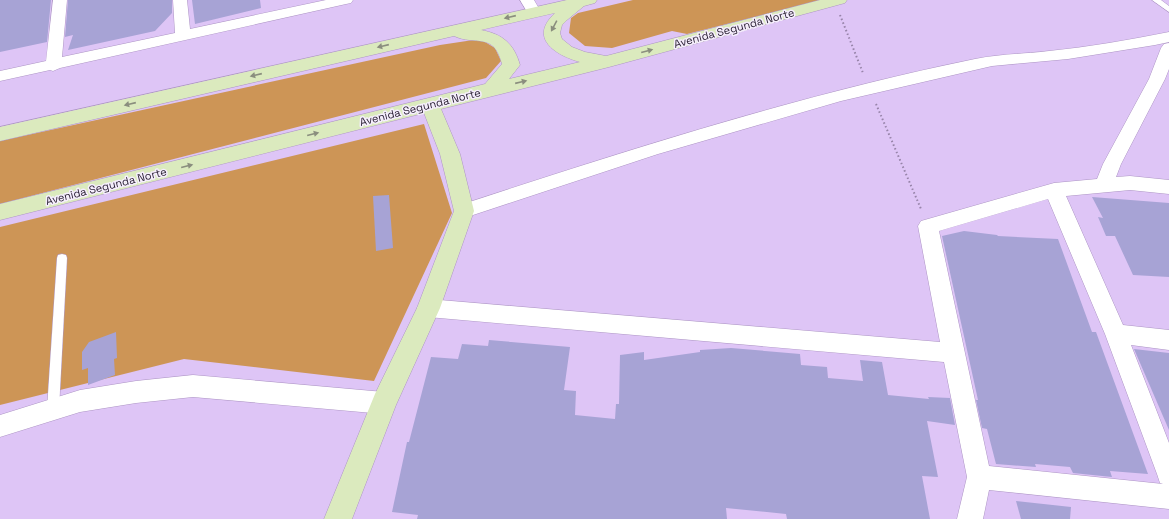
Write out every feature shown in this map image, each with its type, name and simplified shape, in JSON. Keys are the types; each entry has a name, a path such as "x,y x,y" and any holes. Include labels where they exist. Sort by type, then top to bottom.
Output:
{"main road":[{"name":"Avenida Segunda Norte","path":"0,212 491,89 609,61 837,0"},
{"path":"586,1 562,16 554,24 551,33 554,41 562,48 573,54 588,59 609,61"},
{"path":"0,134 445,32 530,6 586,1"},
{"path":"445,32 481,35 495,39 504,46 509,54 511,65 491,89"},
{"path":"338,519 384,403 428,308 464,211 450,154 430,105"}],"street":[{"path":"53,66 60,0"},
{"path":"180,0 183,37"},
{"path":"0,76 53,66 183,37 301,5 346,0"},
{"path":"464,211 649,149 724,126 869,87 972,64 1012,58 1051,57 1121,47 1169,37"},
{"path":"1104,185 1112,164 1157,79 1169,48"},
{"path":"970,519 979,477 928,226 1054,190 1130,183 1169,186"},
{"path":"1054,190 1116,334 1169,474"},
{"path":"428,308 953,353"},
{"path":"1116,334 1169,340"},
{"path":"0,426 87,400 136,392 194,386 384,403"},
{"path":"979,477 1169,497"}],"lane":[{"path":"1156,0 1169,10"},
{"path":"53,409 62,258"}],"path":[{"path":"837,0 869,87 928,226"}],"shaded area":[{"path":"633,0 823,0 687,34 672,31 612,48 585,46 569,33 571,18 578,13"},
{"path":"480,39 495,48 501,61 486,78 0,204 0,141 440,45"},
{"path":"424,124 452,213 374,381 184,359 0,405 0,227"}],"building":[{"path":"0,0 51,0 47,42 0,52"},
{"path":"68,0 172,0 172,13 155,31 68,50 73,35 65,37"},
{"path":"192,0 260,0 261,8 195,24"},
{"path":"389,195 393,248 376,251 373,196"},
{"path":"1092,197 1169,203 1169,277 1133,275 1115,236 1106,236 1098,217 1103,218"},
{"path":"964,231 998,236 1058,239 1092,332 1096,332 1148,474 1110,471 1112,477 1073,473 1070,467 1035,464 1036,467 996,464 987,429 982,428 976,400 978,400 942,236"},
{"path":"116,332 117,358 114,359 115,375 88,385 88,368 82,370 82,352 89,342"},
{"path":"489,340 570,347 564,390 576,391 575,415 615,419 616,404 619,404 620,355 644,352 644,360 700,352 700,350 731,348 800,354 801,365 827,367 828,378 863,381 860,360 882,362 888,395 929,399 928,397 950,398 955,425 927,421 938,477 922,476 930,519 787,519 786,514 726,508 727,519 417,519 418,515 392,512 407,442 409,442 431,357 458,359 462,344 488,346"},
{"path":"1134,349 1169,353 1169,430"},
{"path":"1016,501 1071,507 1070,519 1021,519"}]}
